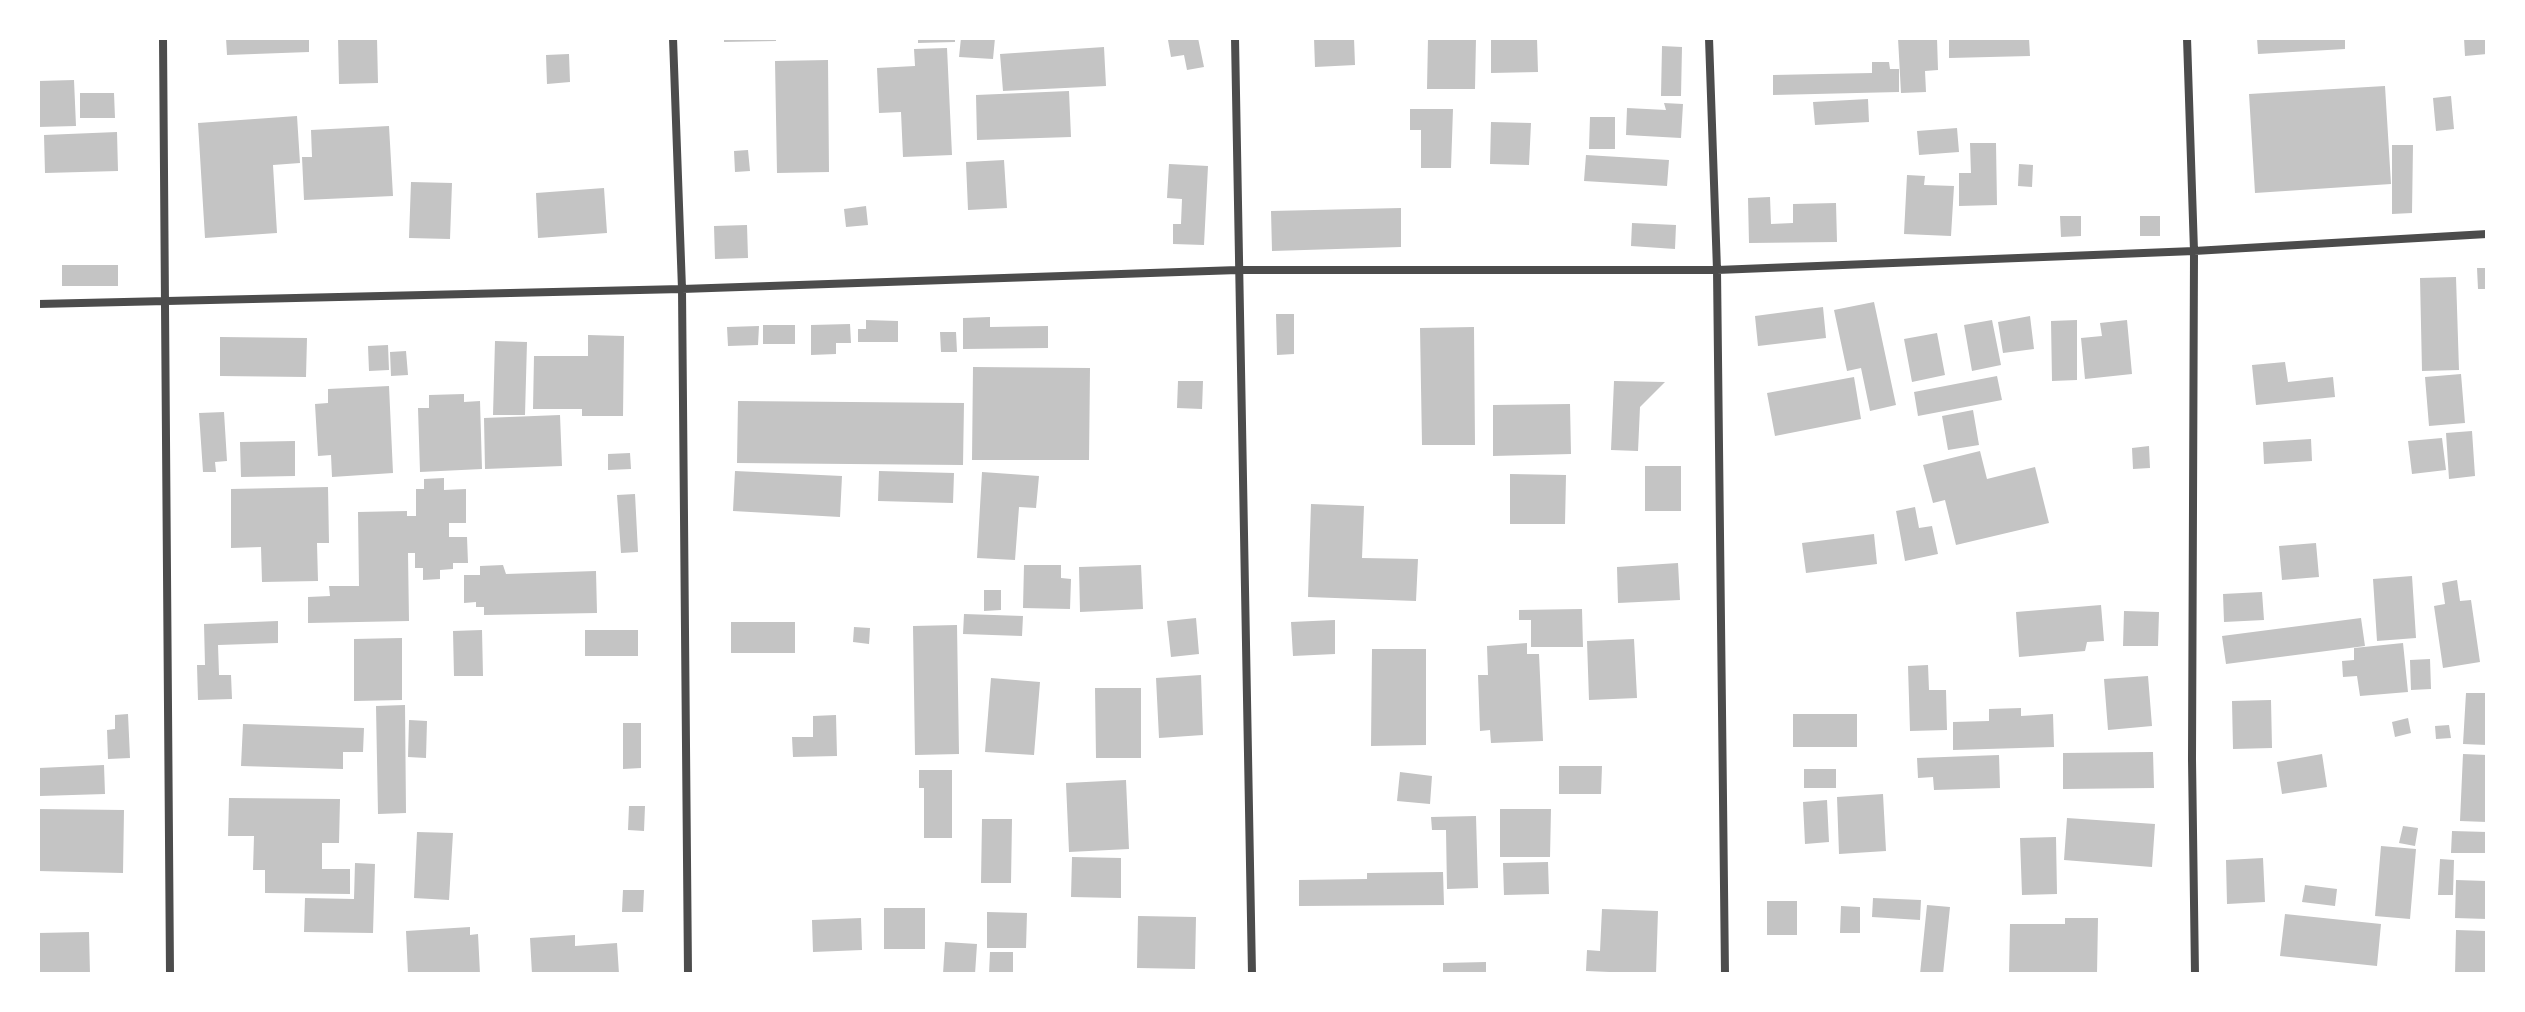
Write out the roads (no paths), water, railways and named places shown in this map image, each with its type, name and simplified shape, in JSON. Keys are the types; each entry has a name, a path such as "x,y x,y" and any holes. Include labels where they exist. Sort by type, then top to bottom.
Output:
{"street":[{"path":"163,38 170,974"},
{"path":"673,38 682,289 688,974"},
{"path":"1235,38 1252,974"},
{"path":"1709,38 1717,270 1725,974"},
{"path":"2187,38 2194,251 2192,759 2195,974"},
{"path":"38,304 682,289 1238,270 1717,270 2194,251 2487,234"}]}
